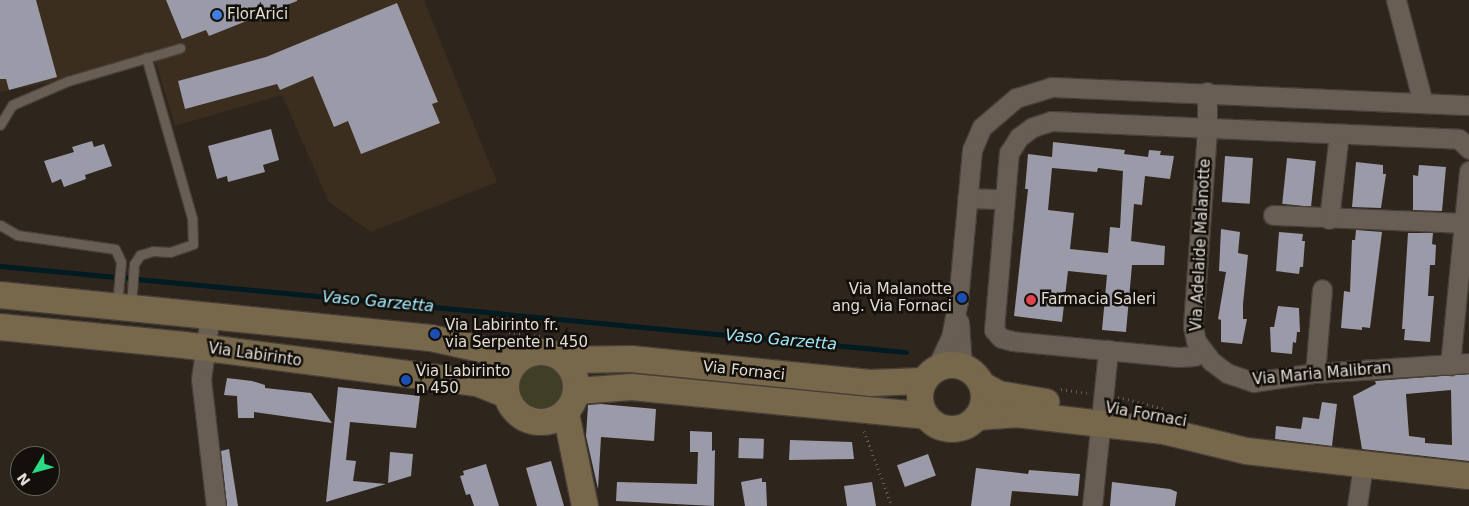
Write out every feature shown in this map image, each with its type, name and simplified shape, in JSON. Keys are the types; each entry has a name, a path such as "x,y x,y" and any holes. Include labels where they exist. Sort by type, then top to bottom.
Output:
{"street":[{"path":"1396,0 1423,103"},
{"path":"926,416 920,403 930,375 950,337 958,301 972,150 982,127 1000,109 1025,94 1051,87 1207,92 1469,105"},
{"name":"Via Adelaide Malanotte","path":"1207,92 1207,130 1193,327 1203,351 1195,356 1178,357 1013,341 1001,338 994,330 1009,153 1019,137 1033,127 1051,121 1207,130 1460,139 1469,149"},
{"path":"1329,219 1339,134"},
{"path":"1450,365 1469,171"},
{"path":"967,198 1004,199"},
{"path":"1273,215 1329,219 1465,223"},
{"path":"1315,373 1322,289"},
{"path":"0,295 125,296 210,316 431,338 521,358 508,376 507,395"},
{"path":"958,301 962,366"},
{"path":"210,316 202,379 216,506"},
{"name":"Via Labirinto","path":"0,327 206,348 477,382 507,395"},
{"path":"1092,506 1108,350"},
{"name":"Via Maria Malibran","path":"1203,351 1227,372 1253,382 1315,373 1469,363"},
{"name":"Via Fornaci","path":"521,358 541,352 564,360 631,360 870,383 930,375 962,366 974,374 982,385 999,394 1246,451 1469,476"},
{"path":"564,360 573,370 562,409 585,506"},
{"path":"977,417 984,402 982,385"},
{"name":"Via Fornaci","path":"507,395 520,415 533,422 562,409 632,387 926,416 940,427 952,429 963,427 977,417 1016,414 1101,416"},
{"path":"1358,506 1363,465"}],"lane":[{"path":"0,125 12,105 68,81 180,48"},
{"path":"125,296 134,269 143,252 170,252 193,244 192,218 146,57"},
{"path":"0,225 16,235 108,246 118,252 125,296"}],"path":[{"path":"864,410 864,435 892,506"}],"shaded area":[{"path":"0,0 424,0 497,182 371,232 329,202 282,95 175,126 156,63 0,92"}],"green space":[{"path":"542,361 552,363 560,369 566,377 568,387 566,397 560,405 552,411 542,413 532,411 524,405 518,397 516,387 518,377 524,369 532,363"}],"building":[{"path":"0,0 36,0 57,77 9,90 6,79 0,79"},
{"name":"FlorArici","path":"166,0 297,1 209,36 206,30 182,39"},
{"path":"397,3 438,102 432,104 440,123 361,154 348,121 334,127 313,76 280,90 277,84 185,109 178,81 266,57"},
{"path":"271,129 279,160 263,165 265,172 228,182 227,176 217,179 208,146"},
{"path":"92,141 94,147 104,144 112,166 85,175 86,179 64,187 61,179 52,183 44,161 74,152 72,147"},
{"path":"1053,142 1125,150 1124,154 1148,157 1149,150 1161,151 1160,155 1174,156 1170,179 1145,176 1142,205 1134,204 1131,241 1165,246 1164,265 1132,265 1126,332 1102,330 1107,275 1068,271 1062,322 1014,316 1028,189 1025,189 1028,154 1052,157","holes":["1052,168 1097,172 1098,168 1123,171 1120,228 1110,227 1108,253 1070,249 1074,213 1048,210"]},
{"path":"1225,156 1253,158 1250,204 1222,202"},
{"path":"1287,158 1316,161 1311,207 1282,204"},
{"path":"1356,162 1383,165 1383,174 1386,174 1381,208 1352,207"},
{"path":"1419,165 1446,167 1442,211 1413,210 1413,175 1418,176"},
{"path":"1221,229 1240,232 1238,253 1248,255 1243,304 1243,319 1247,319 1242,344 1221,342 1221,320 1218,319 1226,272 1219,271"},
{"path":"1356,230 1382,232 1370,328 1362,327 1362,330 1341,328 1344,291 1350,292 1352,240 1355,240"},
{"path":"1279,232 1303,234 1302,241 1305,241 1303,267 1300,267 1299,274 1276,271"},
{"path":"1408,233 1433,233 1432,244 1436,245 1435,265 1430,265 1428,296 1434,296 1430,342 1404,340 1405,329 1402,329"},
{"path":"1278,306 1299,308 1300,332 1297,332 1296,343 1293,342 1292,354 1271,352 1270,327 1274,327"},
{"path":"1469,374 1469,461 1362,449 1353,396 1376,384 1375,381","holes":["1451,390 1452,445 1425,443 1425,438 1409,436 1406,394"]},
{"path":"227,378 252,381 265,385 265,388 311,393 332,423 254,412 254,418 238,418 237,396 224,395"},
{"path":"338,387 420,396 416,428 350,422 346,460 356,461 353,481 386,484 326,502"},
{"path":"1322,402 1337,404 1332,446 1275,439 1276,426 1301,429 1303,417 1319,419"},
{"path":"601,404 656,409 654,441 601,437 598,489 586,436 588,405"},
{"path":"690,431 712,432 712,451 715,450 714,506 616,501 617,482 697,484 698,452 690,452"},
{"path":"739,438 764,439 763,459 738,458"},
{"path":"790,440 852,442 854,459 789,460"},
{"path":"229,449 238,506 227,506 221,451"},
{"path":"390,452 413,454 411,476 388,483"},
{"path":"928,454 936,476 905,487 897,465"},
{"path":"551,461 564,506 537,506 526,468"},
{"path":"486,464 499,506 474,506 470,494 466,495 460,476 464,475 463,471"},
{"path":"976,468 1028,474 1029,470 1080,474 1078,496 1012,491 1010,506 971,506"},
{"path":"762,478 762,482 766,482 767,506 745,506 741,482"},
{"path":"872,482 876,506 847,506 844,486"},
{"path":"1112,482 1170,489 1177,492 1175,506 1110,506"}],"waterway":[{"name":"Vaso Garzetta","path":"0,266 906,352"}],"place":[{"name":"FlorArici","path":"217,15"},
{"name":"Via Malanotte ang. Via Fornaci","path":"962,298"},
{"name":"Farmacia Saleri","path":"1031,300"},
{"name":"Via Labirinto fr. via Serpente n 450","path":"435,334"},
{"name":"Via Labirinto n 450","path":"406,380"}]}
